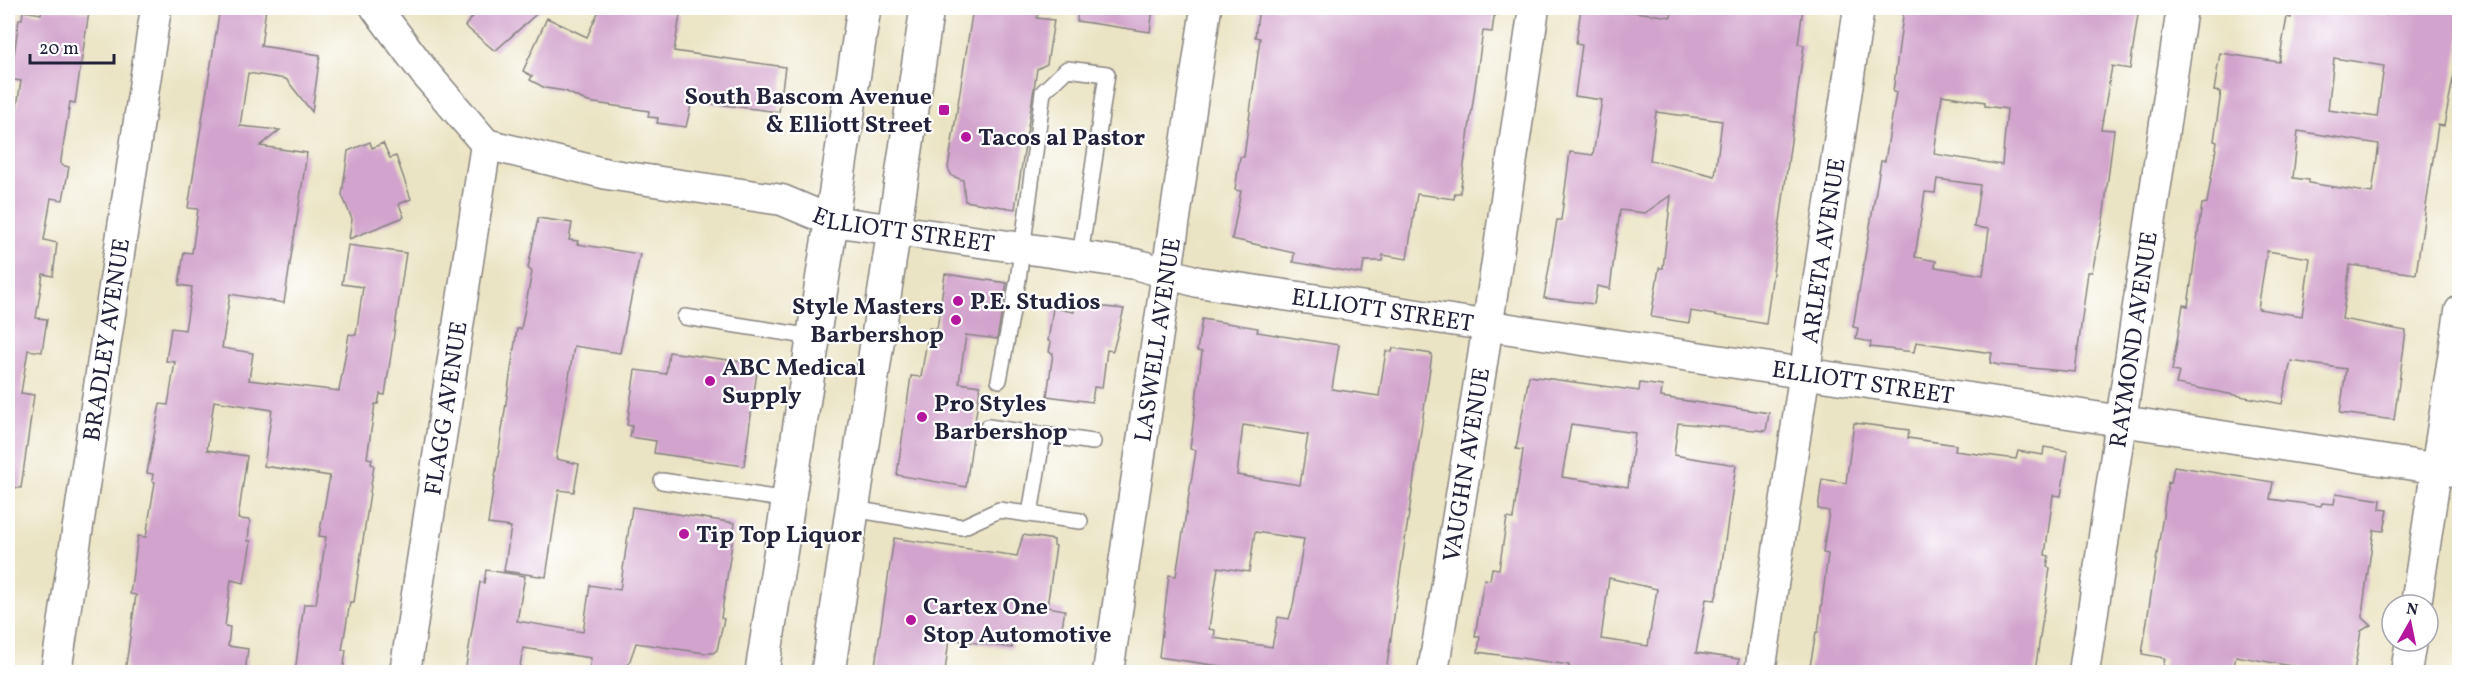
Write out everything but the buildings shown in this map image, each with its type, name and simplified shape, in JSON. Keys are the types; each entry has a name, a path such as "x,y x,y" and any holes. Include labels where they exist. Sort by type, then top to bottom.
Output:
{"main road":[{"path":"762,672 864,8"},
{"path":"828,672 927,8"}],"street":[{"name":"BRADLEY AVENUE","path":"56,672 156,8"},
{"path":"376,8 425,73 486,144"},
{"name":"LASWELL AVENUE","path":"1108,672 1206,8"},
{"name":"VAUGHN AVENUE","path":"1433,672 1488,324 1534,8"},
{"name":"ARLETA AVENUE","path":"1760,672 1859,8"},
{"name":"RAYMOND AVENUE","path":"2084,672 2182,8"},
{"name":"ELLIOTT STREET","path":"486,144 607,174 782,200 832,221 1135,264 1198,282 2448,470"},
{"name":"FLAGG AVENUE","path":"405,672 486,144"},
{"path":"2419,593 2448,470 2460,311"},
{"path":"2406,672 2409,653"}],"lane":[{"path":"999,380 1011,320 1043,92 1067,69 1107,74 1080,256"},
{"path":"685,317 813,337"},
{"path":"988,427 1093,442"},
{"path":"1030,514 1043,435"},
{"path":"662,481 788,500"},
{"path":"853,509 962,527 999,510 1080,521"}],"place":[{"name":"South Bascom Avenue & Elliott Street","path":"944,110"},
{"name":"Tacos al Pastor","path":"966,137"},
{"name":"P.E. Studios","path":"958,301"},
{"name":"Style Masters Barbershop","path":"956,320"},
{"name":"ABC Medical Supply","path":"710,381"},
{"name":"Pro Styles Barbershop","path":"922,417"},
{"name":"Tip Top Liquor","path":"684,534"},
{"name":"Cartex One Stop Automotive","path":"911,620"}]}
